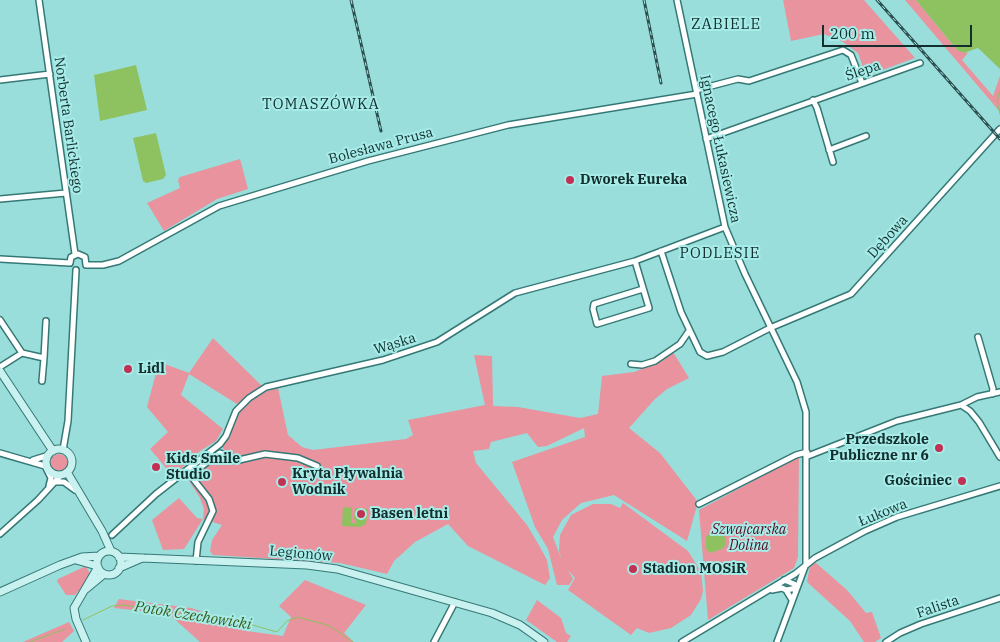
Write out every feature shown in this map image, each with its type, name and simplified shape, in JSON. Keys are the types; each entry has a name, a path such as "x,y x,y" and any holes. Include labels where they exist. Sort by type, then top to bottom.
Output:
{"street":[{"name":"Norberta Barlickiego","path":"39,0 75,254"},
{"name":"Ignacego Łukasiewicza","path":"677,0 725,227 803,399 808,454 806,564 777,642"},
{"name":"Bolesława Prusa","path":"86,265 103,265 119,261 219,206 368,161 508,125 696,92 733,80 749,82 843,50 851,55 862,83"},
{"name":"Ślepa","path":"706,139 920,63"},
{"path":"0,80 50,74"},
{"path":"813,100 833,162"},
{"name":"Dębowa","path":"689,331 700,352 707,356 736,347 770,328 851,294 1000,129"},
{"path":"829,150 866,136"},
{"path":"0,200 66,193"},
{"name":"Wąska","path":"112,535 156,494 218,446 226,436 236,411 249,398 266,387 383,360 437,342 515,293 635,261 725,227"},
{"path":"631,364 642,365 655,361 680,344 689,331 661,251"},
{"path":"70,262 71,257 75,254 83,255 86,265 83,269 76,270"},
{"path":"0,259 70,262"},
{"path":"635,261 644,289 649,308 597,324 592,309 594,304 644,289"},
{"path":"63,450 68,420 76,270 70,262"},
{"path":"0,320 22,353 44,358"},
{"path":"42,381 46,321"},
{"path":"978,337 993,389 992,394"},
{"path":"22,353 0,369 51,453"},
{"path":"699,504 796,455 808,454 897,421 961,405 969,400 1000,392"},
{"path":"961,405 970,411 979,422 1000,457"},
{"path":"218,446 220,453"},
{"path":"0,534 64,474 72,460 68,452 63,450 51,453 39,460 30,460"},
{"path":"0,453 42,464 56,475 64,474"},
{"path":"49,487 51,478 46,461 51,453"},
{"path":"220,453 239,460 265,454 298,458 317,466"},
{"path":"196,562 198,542 213,511 208,499 194,480 193,475 220,453"},
{"path":"64,474 81,496 111,551 119,557 120,568 112,574 104,574 85,590"},
{"path":"54,482 64,482 81,496"},
{"name":"Łukowa","path":"682,642 795,574 806,564 865,531 897,517 1000,486"},
{"path":"86,642 76,619 74,608 98,567 100,554 98,526"},
{"path":"0,592 75,560 111,551"},
{"name":"Legionów","path":"119,557 322,567 455,602 505,618 544,642"},
{"name":"Legionów","path":"120,568 142,558"},
{"path":"75,560 98,567 104,574"},
{"path":"784,580 794,584 797,588"},
{"name":"Łukowa","path":"759,594 776,588 786,590 797,588"},
{"path":"786,590 792,600"},
{"name":"Falista","path":"886,642 900,633 921,624 1000,598"},
{"path":"434,642 455,602"}],"green space":[{"path":"783,0 864,0 915,58 866,76 858,53 843,42 824,34 791,41"},
{"path":"905,0 916,0 957,50 968,53 962,60 993,96 1000,76 1000,112"},
{"path":"240,159 248,189 217,199 164,231 147,203 180,188 178,180 180,177"},
{"path":"213,338 262,386 237,404 189,374 181,395 223,429 216,441 200,451 173,476 150,449 168,432 147,407 159,362 189,373"},
{"path":"673,352 689,378 667,389 655,399 629,428 660,453 698,502 687,541 614,495 581,503 562,520 553,537 562,561 559,551 560,535 571,515 593,504 611,504 620,508 623,503 688,551 701,572 703,591 701,599 691,615 671,628 649,633 637,628 631,635 568,590 575,578 568,570 573,579 569,585 557,585 548,549 535,527 512,462 585,437 584,428 547,446 538,447 527,433 491,442 489,449 473,451 476,463 527,525 547,560 550,578 545,585 468,546 448,524 415,542 394,561 387,574 340,563 213,555 210,551 212,540 222,525 203,519 204,509 200,498 186,476 210,455 224,450 222,446 238,413 253,398 266,391 278,388 288,435 302,447 313,450 406,439 413,435 408,420 485,405 474,355 492,356 493,406 518,407 580,418 598,414 602,376 634,372 662,361"},
{"path":"55,454 63,454 68,459 66,470 55,472 50,467 50,459"},
{"name":"Szwajcarska Dolina","path":"799,456 798,557 794,568 708,620 699,510"},
{"path":"179,498 197,518 203,519 184,549 163,550 152,520"},
{"path":"816,563 847,590 866,613 872,612 881,638 875,642 864,642 850,621 807,582 810,565"},
{"path":"86,566 91,576 75,595 66,595 57,581 58,579"},
{"path":"305,580 366,605 344,633 354,642 200,642 169,614 114,608 119,599 191,608 229,620 247,631 283,636 291,617 279,606"},
{"path":"537,600 561,618 566,633 571,636 567,642 557,642 526,620"},
{"path":"69,622 74,631 62,642 23,642"}],"shaded area":[{"path":"916,0 1000,0 1000,69 978,48 964,53 957,50"},
{"path":"136,65 147,110 100,121 94,75"},
{"path":"156,133 166,175 163,179 146,183 143,181 133,138"},
{"name":"Basen letni","path":"343,507 352,508 351,522 354,524 356,521 354,519 355,508 368,509 366,524 360,527 342,526"},
{"path":"710,533 724,533 726,545 722,549 710,553 706,549 706,537"}],"waterway":[{"path":"1000,91 997,101 1000,114"},
{"name":"Potok Czechowicki","path":"83,620 112,606 123,605 242,622 277,632 287,621 298,617 330,626 353,642"},
{"name":"Potok Czechowicki","path":"30,642 65,629"}],"railway":[{"path":"351,0 381,131"},
{"path":"644,0 661,83"},
{"path":"877,0 1000,139"}],"place":[{"name":"Dworek Eureka","path":"570,180"},
{"name":"Lidl","path":"128,369"},
{"name":"Przedszkole Publiczne nr 6","path":"939,448"},
{"name":"Kids Smile Studio","path":"156,467"},
{"name":"Gościniec","path":"962,481"},
{"name":"Kryta Pływalnia Wodnik","path":"282,482"},
{"name":"Basen letni","path":"361,514"},
{"name":"Stadion MOSiR","path":"633,569"}],"district":[{"name":"ZABIELE","path":"726,25"},
{"name":"TOMASZÓWKA","path":"321,105"},
{"name":"PODLESIE","path":"720,254"}]}
